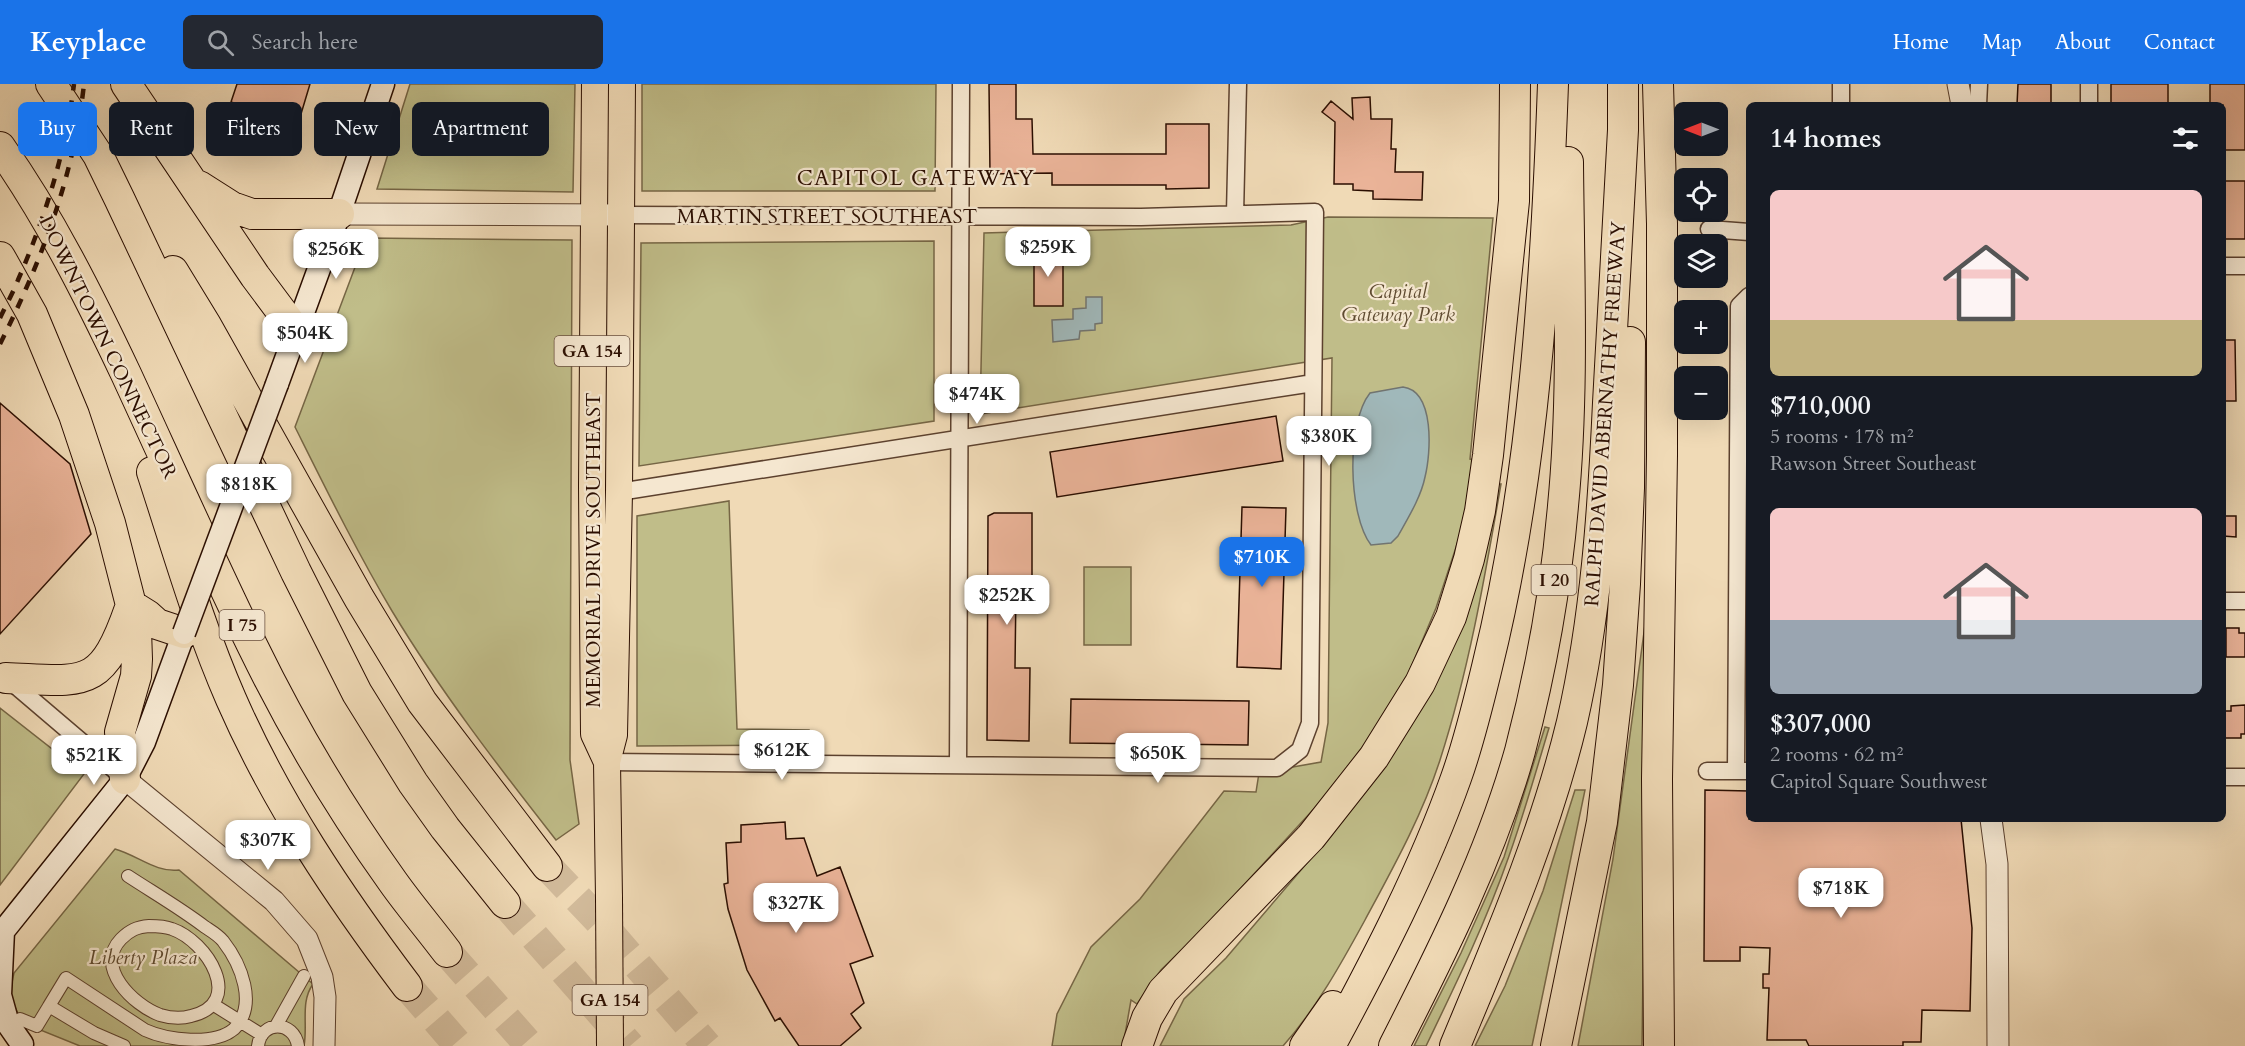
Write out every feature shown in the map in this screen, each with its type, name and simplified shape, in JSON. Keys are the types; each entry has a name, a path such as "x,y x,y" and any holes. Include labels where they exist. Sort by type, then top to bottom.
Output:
{"highway":[{"path":"51,84 160,250 206,325 359,598 422,702 548,866"},
{"path":"126,84 255,276 296,331"},
{"path":"1137,1046 1147,1018 1163,991 1311,837 1374,757 1420,683 1451,617 1471,549 1488,455 1514,201 1515,84"},
{"path":"1330,1046 1376,960 1431,844 1457,776 1498,623 1521,485 1537,345 1546,228 1553,84"},
{"name":"RALPH DAVID ABERNATHY FREEWAY","path":"1394,1046 1461,912 1492,835 1520,751 1545,636 1563,505 1568,427 1567,84"},
{"name":"RALPH DAVID ABERNATHY FREEWAY","path":"1455,1046 1500,938 1543,822 1571,723 1584,664 1595,591 1604,482 1623,129 1623,84"},
{"path":"1658,84 1662,224 1662,444 1657,779 1659,1046"},
{"path":"1556,1046 1606,792 1625,584 1631,357 1623,129"},
{"name":"DOWNTOWN CONNECTOR","path":"0,147 48,220 77,276 254,650 296,730 393,882 447,952"},
{"path":"98,155 305,591 357,693 413,783 445,828 505,903"},
{"path":"191,181 232,207 252,214 339,214"},
{"path":"0,257 32,314 74,416 110,523 131,605 136,630 137,659 136,676 120,732 125,779"},
{"path":"77,276 117,372 153,472 202,626 231,699 273,784 301,833 359,922 407,986"},
{"path":"131,605 157,624 179,636"},
{"path":"3,675 60,681 86,677 97,671 112,652 131,605"},
{"path":"1305,1046 1337,1000 1416,874"}],"main road":[{"path":"25,1045 8,1024 3,1010 0,983 2,933 125,779 144,742 179,636 296,331 383,84"},
{"name":"MEMORIAL DRIVE SOUTHEAST","path":"595,84 592,497 594,734 607,762"},
{"name":"MEMORIAL DRIVE SOUTHEAST","path":"610,1046 607,762 614,735 619,492 622,84"},
{"path":"0,1036 25,1045"}],"street":[{"path":"958,765 961,84"},
{"path":"1235,214 1238,84"},
{"path":"1841,84 1841,102"},
{"path":"1958,84 1961,102"},
{"path":"1978,102 1979,84"},
{"path":"2089,84 2089,102"},
{"name":"MARTIN STREET SOUTHEAST","path":"339,214 1142,217 1315,212 1313,383"},
{"path":"1709,229 1746,232"},
{"path":"2226,266 2245,266"},
{"path":"1707,771 1743,771 1739,306 1746,299"},
{"path":"607,762 1278,768 1300,750 1310,723 1313,383 619,492"},
{"path":"2226,601 2245,601"},
{"path":"3,675 274,902 307,939 316,959 326,997 324,1046"},
{"path":"2226,777 2245,777"},
{"path":"1991,822 1997,864 1998,1046"},
{"path":"20,1019 37,1026 66,978 160,1037 199,1041 225,1035 234,1029 245,1008 245,989 237,963 222,939 190,915 128,876"},
{"path":"149,926 174,929 194,941 204,951 214,969 218,982 218,995 214,1005 199,1014 182,1019 151,1011 121,986 112,970 112,956 117,943 137,927 149,926"},
{"path":"276,1026 304,976"},
{"path":"214,1005 238,1021 260,1041 270,1028 276,1026 293,1032 298,1046"},
{"path":"49,1006 94,1033 123,1046 137,1024"}],"green space":[{"path":"410,84 575,84 573,192 377,189 387,156 400,156 400,116"},
{"path":"642,84 936,84 935,191 642,191"},
{"name":"Capital Gateway Park","path":"1328,217 1493,218 1470,459 1477,460 1464,523 1436,608 1404,684 1357,762 1208,924 1161,970 1137,1004 1131,1000 1123,1046 1052,1046 1057,1014 1091,947 1140,899 1224,791 1256,792 1259,773 1321,762 1328,723 1332,358 980,414 984,233 1291,225"},
{"path":"366,238 572,240 570,760 579,824 556,840 430,671 392,611 366,566 295,427"},
{"path":"934,241 934,421 639,466 641,243"},
{"path":"1495,484 1501,484 1482,588 1460,692 1440,760 1425,801 1406,842 1337,969 1306,1017 1283,1046 1160,1046 1184,999 1226,958 1336,829 1385,765"},
{"path":"729,501 737,729 809,730 809,745 637,746 637,516"},
{"path":"1084,567 1131,567 1131,645 1084,645"},
{"path":"1648,603 1642,1046 1578,1046 1613,859"},
{"path":"0,708 84,774 0,885"},
{"path":"1545,727 1549,728 1530,792 1491,905 1426,1046 1414,1046 1461,953 1504,857"},
{"path":"1575,790 1585,790 1532,1046 1475,1046 1505,986 1543,891"},
{"name":"Liberty Plaza","path":"115,849 162,869 179,870 313,984 305,1006 304,1046 80,1046 23,1023 12,999 11,988 14,973"}],"water":[{"path":"1086,297 1102,297 1102,323 1095,324 1095,330 1080,331 1079,339 1053,342 1052,320 1073,319 1073,309 1086,308"},
{"path":"1403,387 1413,391 1421,399 1426,411 1429,453 1425,477 1417,500 1398,536 1391,543 1371,545 1363,531 1354,492 1354,446 1357,425 1362,407 1370,393"}],"building":[{"path":"237,84 310,84 302,111 302,102 231,102"},
{"path":"989,84 1016,84 1016,119 1032,119 1033,154 1166,154 1166,124 1209,124 1209,188 1166,189 1166,185 1052,185 1052,173 990,174"},
{"path":"2018,84 2051,84 2051,102 2017,102"},
{"path":"2111,84 2168,84 2168,102 2111,102"},
{"path":"2210,84 2245,84 2245,150 2226,150 2226,102 2210,102"},
{"path":"1370,97 1371,119 1392,119 1391,149 1396,149 1395,172 1423,172 1422,200 1373,199 1373,191 1353,190 1353,184 1334,184 1335,122 1322,112 1331,101 1353,119 1352,98"},
{"path":"2226,181 2245,181 2245,239 2226,239"},
{"path":"1034,249 1063,249 1063,306 1034,306"},
{"path":"2226,340 2235,340 2236,401 2226,401"},
{"path":"0,403 70,464 91,534 0,634"},
{"path":"1276,416 1283,461 1057,497 1050,452"},
{"path":"1242,507 1286,508 1281,669 1237,667"},
{"path":"994,513 1032,513 1032,587 1016,587 1015,668 1030,668 1029,741 987,740 988,516"},
{"path":"2226,516 2236,516 2236,537 2226,536"},
{"path":"2226,628 2239,628 2239,633 2245,633 2245,657 2226,657"},
{"path":"1071,699 1249,701 1248,745 1070,743"},
{"path":"2245,705 2245,734 2241,734 2241,738 2226,738 2226,711 2231,711 2231,706"},
{"path":"1705,790 1746,791 1746,822 1961,822 1972,928 1970,1011 1922,1010 1921,1042 1903,1042 1903,1046 1809,1046 1806,1040 1767,1040 1769,988 1763,988 1763,974 1769,974 1770,948 1740,947 1740,961 1704,961"},
{"path":"785,822 786,839 804,838 817,876 840,867 873,956 850,964 864,1003 851,1014 861,1028 840,1046 799,1046 780,1018 775,1021 747,970 728,909 724,884 728,883 726,843 741,842 741,825"}],"tunnel":[{"path":"547,866 601,923 707,1046"},
{"path":"505,903 630,1046"},
{"path":"447,952 530,1046"},
{"path":"407,986 459,1046"}],"railway":[{"path":"0,318 28,257 53,184 66,134 74,84"},
{"path":"0,344 29,282 54,218 72,152 84,84"}],"district":[{"name":"CAPITOL GATEWAY","path":"916,178"}]}
